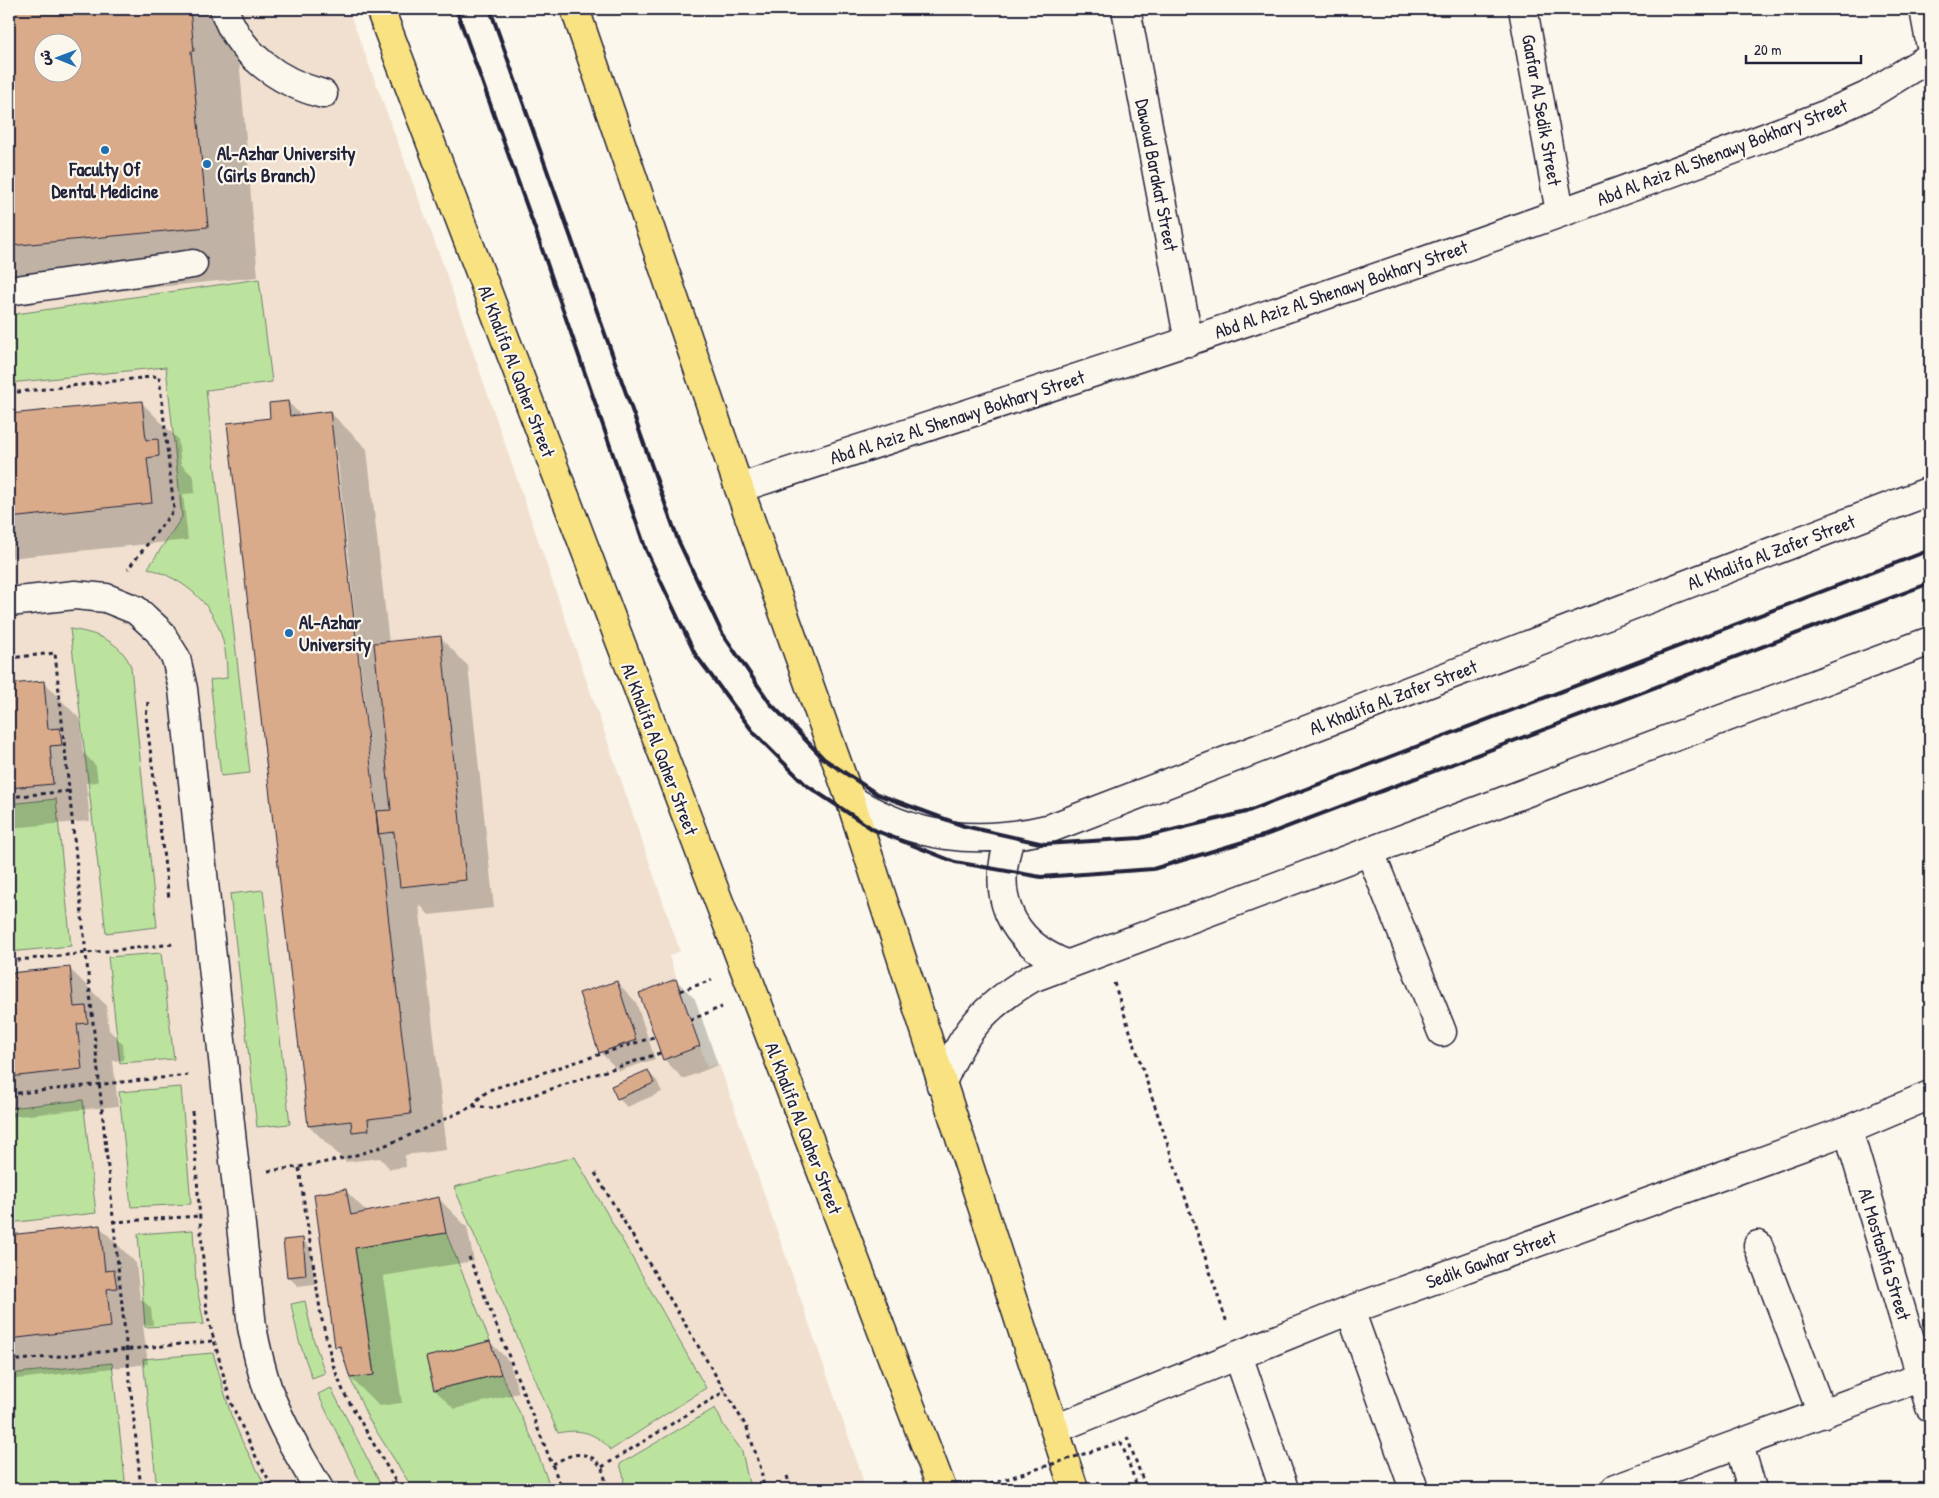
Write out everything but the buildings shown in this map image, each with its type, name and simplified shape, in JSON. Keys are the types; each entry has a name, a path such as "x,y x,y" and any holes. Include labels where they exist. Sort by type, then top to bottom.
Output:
{"main road":[{"name":"Al Khalifa Al Qaher Street","path":"380,9 942,1489"},
{"path":"574,9 739,488 850,799 941,1085 1074,1489"}],"street":[{"path":"224,9 237,36 265,68 302,89 322,94"},
{"name":"Dawoud Barakat Street","path":"1126,9 1189,342"},
{"name":"Gaafar Al Sedik Street","path":"1523,9 1560,212"},
{"path":"1924,9 1930,42"},
{"name":"Abd Al Aziz Al Shenawy Bokhary Street","path":"739,488 1189,342 1560,212 1827,114 1867,96 1930,57"},
{"path":"9,291 193,264"},
{"name":"Al Khalifa Al Zafer Street","path":"850,799 875,814 904,826 934,833 965,837 1011,836 1060,824 1930,491"},
{"path":"9,602 74,595 106,598 136,610 159,631 176,658 182,682 252,1327 268,1390 283,1426 319,1489"},
{"path":"941,1085 953,1055 970,1028 1009,991 1032,978 1102,950 1370,852 1930,641"},
{"path":"1011,836 1004,854 1001,874 1003,894 1009,913 1019,930 1032,945 1048,957 1066,964"},
{"path":"1370,852 1442,1032"},
{"name":"Sedik Gawhar Street","path":"1055,1429 1350,1310 1848,1130 1930,1095"},
{"name":"Al Mostashfa Street","path":"1848,1130 1930,1407"},
{"path":"1758,1245 1822,1414"},
{"path":"1350,1310 1414,1489"},
{"path":"1238,1355 1284,1489"},
{"path":"1617,1489 1921,1377"},
{"path":"1739,1445 1752,1489"}],"path":[{"path":"9,393 159,376 174,510 106,598"},
{"path":"9,658 55,653 141,1489"},
{"path":"9,797 68,791"},
{"path":"9,962 174,944"},
{"path":"1102,950 1238,1355"},
{"path":"473,1106 489,1090 654,1037"},
{"path":"235,1175 299,1168 367,1152 473,1106 494,1108 660,1053"},
{"path":"9,1094 189,1075"},
{"path":"299,1168 321,1316 333,1365 344,1393 400,1489"},
{"path":"595,1173 747,1428 761,1469 764,1489"},
{"path":"113,1222 199,1216"},
{"path":"469,1257 562,1489"},
{"path":"9,1361 213,1341"},
{"path":"602,1467 725,1391"},
{"path":"975,1489 1121,1442 1138,1489 1146,1486 1138,1465"},
{"path":"552,1464 576,1454 586,1455 602,1467 605,1477 604,1489"},
{"path":"787,1476 791,1489"}],"shaded area":[{"name":"Al-Azhar University","path":"9,9 347,9 349,11 440,256 680,951 669,956 707,1067 719,1064 865,1489 9,1489"}],"green space":[{"path":"259,279 272,382 206,390 250,773 221,776 210,680 227,678 223,639 208,608 197,595 167,575 148,568 182,517 166,367 9,383 9,315"},
{"path":"70,629 89,633 106,640 121,651 131,667 157,927 106,933"},
{"path":"56,799 71,946 9,952 9,804"},
{"path":"263,890 290,1124 257,1127 230,894"},
{"path":"161,953 174,1059 120,1063 108,957"},
{"path":"181,1087 191,1204 131,1207 119,1092"},
{"path":"83,1100 96,1213 9,1223 9,1108"},
{"path":"575,1157 706,1388 611,1450 600,1439 588,1433 574,1431 558,1433 454,1187"},
{"path":"193,1230 196,1283 204,1324 145,1327 138,1234"},
{"path":"446,1233 490,1341 426,1357 434,1390 501,1374 531,1436 551,1489 413,1489 368,1418 350,1378 374,1374 355,1248"},
{"path":"305,1301 313,1338 325,1373 312,1378 299,1341 291,1304"},
{"path":"213,1353 231,1415 267,1489 157,1489 143,1359"},
{"path":"112,1363 126,1489 9,1489 9,1374"},
{"path":"331,1388 383,1489 364,1489 318,1394"},
{"path":"715,1408 724,1426 742,1451 750,1489 734,1489 726,1486 679,1489 622,1489 624,1478 620,1464"}],"railway":[{"path":"456,9 534,226 646,550 695,654 754,733 806,785 874,830 955,862 1041,877 1153,869 1263,836 1930,583"},
{"path":"490,9 678,540 722,633 770,703 824,759 877,794 964,826 1044,844 1140,838 1246,812 1930,550"}],"place":[{"name":"Faculty Of Dental Medicine","path":"105,150"},
{"name":"Al-Azhar University (Girls Branch)","path":"207,164"},
{"name":"Al-Azhar University","path":"289,633"}]}
